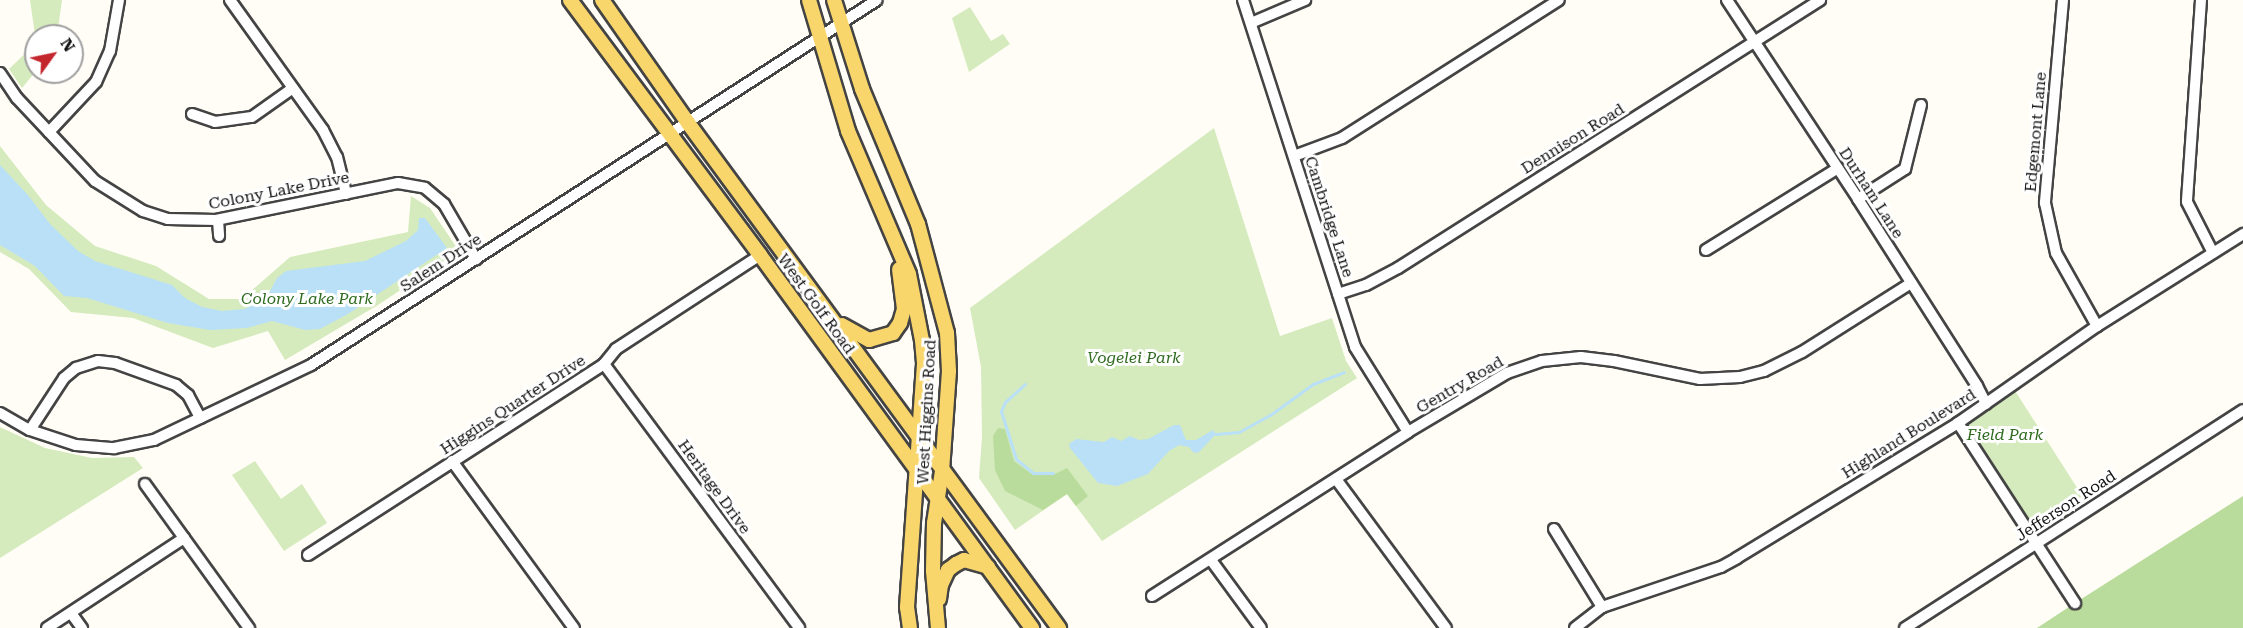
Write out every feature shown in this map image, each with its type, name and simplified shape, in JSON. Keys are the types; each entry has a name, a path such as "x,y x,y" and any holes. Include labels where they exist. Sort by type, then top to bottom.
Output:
{"main road":[{"name":"West Golf Road","path":"570,0 760,255 1032,628"},
{"name":"West Golf Road","path":"602,0 688,123 1059,628"},
{"name":"West Higgins Road","path":"809,0 848,131 909,274 922,340 924,364 907,607 910,628"},
{"name":"West Higgins Road","path":"834,0 862,89 918,224 937,286 947,333 949,370 933,571 937,622"},
{"path":"833,319 869,340 887,337 897,329 904,309 895,243"},
{"path":"937,622 941,585 948,570 964,560 988,567"}],"street":[{"path":"49,132 96,82 110,51 119,0"},
{"path":"230,0 323,130 337,157 346,194"},
{"name":"Salem Drive","path":"0,413 30,430 76,445 114,448 154,440 311,365 877,0"},
{"name":"Cambridge Lane","path":"1243,0 1361,359 1408,432"},
{"path":"1251,23 1305,0"},
{"path":"1294,156 1342,138 1559,0"},
{"name":"Durham Lane","path":"1728,0 1858,199 1977,386 1986,404"},
{"name":"Dennison Road","path":"1338,294 1366,285 1398,268 1820,0"},
{"name":"Edgemont Lane","path":"2063,0 2045,203 2056,253 2097,326"},
{"path":"2201,0 2187,202 2213,254"},
{"name":"Colony Lake Drive","path":"0,73 17,98 95,181 143,211 168,219 218,220 398,183 425,188 444,204 476,259"},
{"path":"192,114 215,122 252,117 292,88"},
{"path":"1858,199 1905,169 1921,105"},
{"path":"1706,250 1838,168"},
{"path":"218,220 219,236"},
{"name":"Highland Boulevard","path":"1575,628 1602,607 1721,567 1958,423 2097,326 2243,234"},
{"name":"Higgins Quarter Drive","path":"308,555 604,364 616,349 760,255"},
{"name":"Gentry Road","path":"1152,596 1408,432 1507,373 1542,361 1593,358 1700,379 1730,378 1764,371 1802,352 1911,283"},
{"path":"30,430 64,378 76,368 98,361 115,363 176,385 188,395 200,418"},
{"name":"Heritage Drive","path":"604,364 799,628"},
{"name":"Jefferson Road","path":"1905,628 2243,410"},
{"path":"1958,423 2075,603"},
{"path":"452,461 574,628"},
{"path":"1336,480 1446,628"},
{"path":"145,484 249,628"},
{"path":"1554,529 1602,607"},
{"path":"47,628 184,538"},
{"path":"1211,560 1261,628"},
{"path":"71,613 82,628"}],"green space":[{"path":"30,0 62,0 59,24 33,24"},
{"path":"970,7 991,41 1003,34 1010,44 969,72 952,18"},
{"path":"24,55 25,84 22,88 9,69"},
{"name":"Vogelei Park","path":"1214,128 1280,336 1332,318 1346,361 1357,378 1102,541 1067,494 1015,530 979,478 982,437 981,367 970,308"},
{"name":"Colony Lake Park","path":"0,146 46,205 95,246 156,266 209,299 242,299 290,257 408,232 411,196 430,208 459,251 378,305 285,360 268,331 213,348 133,318 71,312 29,269 0,252"},
{"name":"Field Park","path":"2012,386 2090,508 2037,542 1958,423"},
{"path":"0,427 45,448 92,458 134,457 143,468 0,558"},
{"path":"998,428 1005,429 1014,461 1033,475 1053,475 1067,468 1088,496 1076,506 1067,494 1043,510 1005,491 995,470 993,436"},
{"path":"255,461 281,499 302,484 327,523 284,551 232,475"},
{"path":"2243,496 2243,628 2037,628 2075,603"}],"water":[{"name":"Colony Lake Park","path":"0,165 28,195 50,224 78,251 95,261 172,285 185,298 202,307 222,311 244,309 259,303 268,295 277,278 286,271 365,261 406,241 418,230 419,218 425,218 447,248 348,314 320,329 305,330 272,321 247,328 210,330 168,323 87,298 64,296 35,266 0,245"},
{"path":"1174,425 1180,425 1186,440 1196,440 1213,430 1216,434 1199,452 1194,453 1189,447 1179,445 1169,451 1148,474 1117,486 1098,483 1069,444 1076,439 1104,442 1112,437 1121,441 1130,436 1139,440 1148,439"}],"waterway":[{"path":"1216,434 1239,432 1270,415 1313,384 1344,372"},
{"path":"1025,384 1005,402 1001,411 1016,459 1033,473 1053,473"}]}
